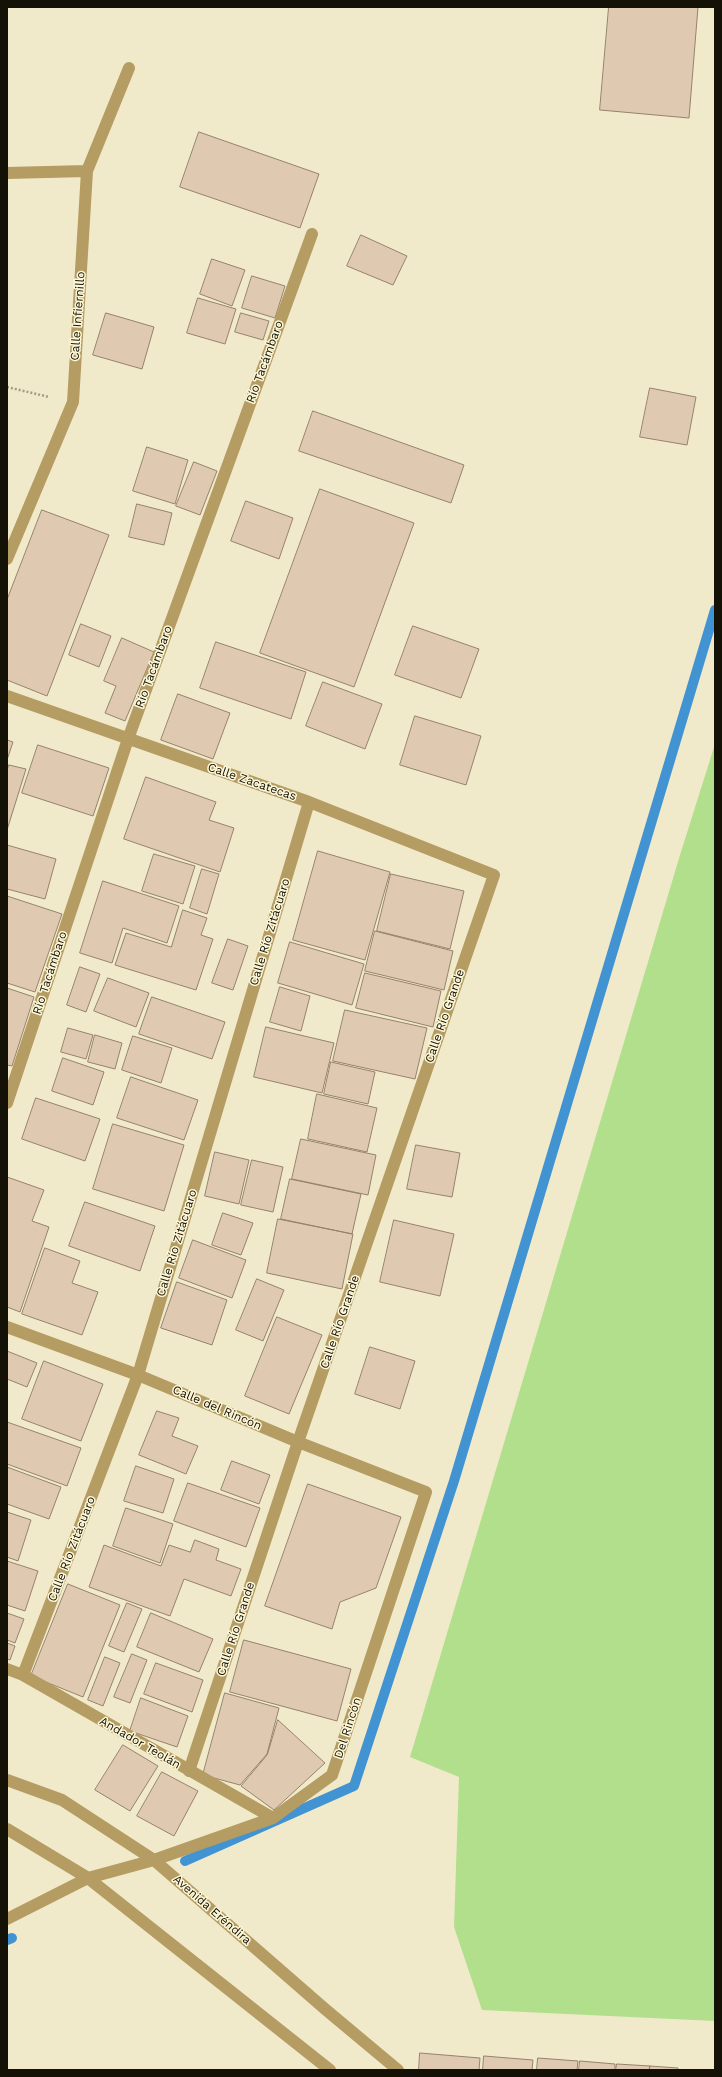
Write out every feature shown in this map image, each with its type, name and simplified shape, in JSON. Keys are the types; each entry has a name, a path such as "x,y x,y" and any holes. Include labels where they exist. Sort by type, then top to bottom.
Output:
{"street":[{"name":"Calle Infiernillo","path":"7,559 73,402 87,171 129,68"},
{"path":"7,173 87,171"},
{"name":"Río Tacámbaro","path":"7,1103 128,738 312,234"},
{"name":"Calle Zacatecas","path":"7,696 309,802 494,875"},
{"name":"Calle Río Zitácuaro","path":"23,1675 138,1375 309,802"},
{"name":"Calle Río Grande","path":"189,1771 298,1442 494,875"},
{"name":"Calle del Rincón","path":"7,1327 138,1375 298,1442 426,1492"},
{"name":"Del Rincón","path":"7,1919 88,1878 154,1860 274,1818 332,1775 426,1492"},
{"name":"Andador Teolán","path":"7,1669 23,1675 189,1771 274,1818"},
{"name":"Avenida Eréndira","path":"7,1780 62,1800 154,1860 319,2004 398,2070"},
{"path":"7,1829 88,1878 330,2070"}],"path":[{"path":"7,387 73,402"}],"green space":[{"path":"715,744 715,2021 482,2010 454,1927 459,1777 410,1757 680,855"}],"building":[{"path":"609,7 698,7 689,118 600,110"},
{"path":"199,132 319,174 300,228 180,187"},
{"path":"361,235 407,256 393,285 347,266"},
{"path":"212,259 245,270 232,306 200,294"},
{"path":"252,276 285,286 275,318 242,308"},
{"path":"198,298 236,309 225,344 187,333"},
{"path":"106,313 154,327 142,369 93,355"},
{"path":"241,313 269,321 263,340 235,332"},
{"path":"650,388 696,397 687,445 640,437"},
{"path":"313,411 464,465 451,503 299,451"},
{"path":"147,447 188,460 175,504 133,491"},
{"path":"194,462 217,471 200,515 176,506"},
{"path":"320,489 414,523 354,687 260,653"},
{"path":"246,501 293,518 279,559 231,541"},
{"path":"137,504 172,513 164,545 129,537"},
{"path":"42,510 109,535 47,696 7,680 7,600"},
{"path":"81,624 111,636 99,667 69,655"},
{"path":"413,626 479,649 461,698 395,675"},
{"path":"122,638 154,652 125,721 105,713 116,686 104,681"},
{"path":"216,642 306,672 291,719 200,688"},
{"path":"323,682 382,704 365,749 306,726"},
{"path":"178,694 230,713 213,759 161,740"},
{"path":"415,716 481,736 466,785 400,765"},
{"path":"7,740 13,742 7,760"},
{"path":"38,745 109,768 93,816 22,793"},
{"path":"9,765 26,769 7,830 7,771"},
{"path":"146,777 216,802 209,820 234,828 220,872 124,839"},
{"path":"7,845 56,859 45,899 7,889"},
{"path":"318,851 390,872 365,960 293,940"},
{"path":"154,854 195,866 183,904 142,891"},
{"path":"202,869 219,874 207,914 190,908"},
{"path":"391,874 464,891 450,949 377,931"},
{"path":"103,881 179,906 167,943 123,928 112,963 80,953"},
{"path":"7,896 62,914 35,992 7,983"},
{"path":"183,910 207,918 201,935 213,939 196,990 115,965 126,933 171,947"},
{"path":"375,931 453,951 444,990 365,971"},
{"path":"228,939 248,946 233,990 212,983"},
{"path":"290,942 364,964 352,1005 278,983"},
{"path":"80,967 100,974 86,1012 67,1005"},
{"path":"365,973 441,991 433,1027 356,1008"},
{"path":"108,978 149,993 136,1027 94,1011"},
{"path":"280,987 310,996 301,1031 270,1022"},
{"path":"7,988 34,997 12,1066 7,1065"},
{"path":"152,997 225,1022 212,1059 139,1034"},
{"path":"345,1010 427,1028 415,1079 333,1061"},
{"path":"266,1027 334,1043 322,1093 254,1077"},
{"path":"68,1028 93,1035 86,1059 61,1052"},
{"path":"95,1035 122,1043 115,1069 88,1062"},
{"path":"133,1036 172,1048 161,1083 122,1070"},
{"path":"63,1058 104,1072 93,1105 52,1091"},
{"path":"331,1062 375,1072 368,1104 324,1094"},
{"path":"131,1077 198,1100 184,1140 117,1118"},
{"path":"317,1094 377,1108 367,1152 308,1139"},
{"path":"36,1098 100,1119 85,1161 22,1139"},
{"path":"113,1124 184,1145 164,1211 93,1189"},
{"path":"301,1139 376,1155 368,1195 292,1179"},
{"path":"416,1145 460,1153 452,1197 407,1189"},
{"path":"215,1152 249,1160 239,1204 205,1196"},
{"path":"252,1160 283,1167 273,1212 241,1205"},
{"path":"7,1177 44,1190 32,1221 49,1227 20,1312 7,1307"},
{"path":"290,1179 361,1194 352,1234 281,1219"},
{"path":"85,1202 155,1226 140,1271 69,1246"},
{"path":"223,1213 253,1223 241,1255 212,1245"},
{"path":"278,1219 353,1234 342,1289 267,1273"},
{"path":"394,1220 454,1234 440,1296 380,1282"},
{"path":"193,1240 246,1260 232,1298 179,1278"},
{"path":"45,1248 80,1261 72,1283 98,1292 82,1335 22,1314"},
{"path":"257,1279 284,1290 263,1341 236,1330"},
{"path":"177,1282 227,1300 212,1345 161,1328"},
{"path":"277,1317 322,1335 289,1414 245,1396"},
{"path":"370,1347 415,1361 400,1409 355,1394"},
{"path":"7,1351 37,1363 27,1387 7,1379"},
{"path":"44,1361 103,1384 81,1441 22,1419"},
{"path":"157,1411 179,1418 172,1436 198,1446 186,1474 139,1455"},
{"path":"7,1422 81,1448 67,1486 7,1464"},
{"path":"232,1461 270,1475 259,1504 221,1490"},
{"path":"136,1466 174,1479 163,1513 124,1501"},
{"path":"7,1467 61,1487 49,1519 7,1504"},
{"path":"188,1483 260,1508 246,1547 174,1521"},
{"path":"308,1484 401,1517 376,1588 340,1602 332,1629 265,1606"},
{"path":"126,1508 173,1524 160,1563 113,1546"},
{"path":"7,1512 31,1520 18,1561 7,1557"},
{"path":"195,1540 219,1549 216,1560 241,1569 231,1596 184,1579 170,1616 89,1587 104,1545 161,1566 169,1545 190,1552"},
{"path":"7,1561 38,1571 25,1611 7,1605"},
{"path":"68,1584 120,1605 83,1697 31,1676"},
{"path":"127,1603 142,1609 124,1652 109,1646"},
{"path":"7,1613 24,1619 15,1643 7,1640"},
{"path":"151,1613 213,1639 199,1672 137,1647"},
{"path":"244,1640 351,1669 337,1721 230,1692"},
{"path":"7,1643 15,1646 10,1660 7,1659"},
{"path":"132,1654 147,1660 130,1703 114,1697"},
{"path":"105,1657 120,1663 103,1706 88,1700"},
{"path":"156,1663 203,1680 192,1712 144,1694"},
{"path":"225,1693 279,1708 267,1754 240,1785 203,1775"},
{"path":"141,1698 188,1716 177,1747 130,1731"},
{"path":"278,1720 325,1763 274,1810 241,1786 267,1755"},
{"path":"123,1745 158,1766 130,1811 95,1790"},
{"path":"162,1772 198,1791 174,1836 137,1816"},
{"path":"420,2053 480,2058 479,2070 419,2070"},
{"path":"484,2056 533,2060 532,2070 483,2070"},
{"path":"538,2058 578,2061 577,2070 537,2070"},
{"path":"580,2061 615,2064 615,2070 579,2070"},
{"path":"617,2064 650,2066 649,2070 616,2070"},
{"path":"650,2066 678,2068 678,2070 650,2070"}],"waterway":[{"path":"185,1861 354,1786 454,1481 715,610"},
{"path":"7,1940 12,1938"}]}
